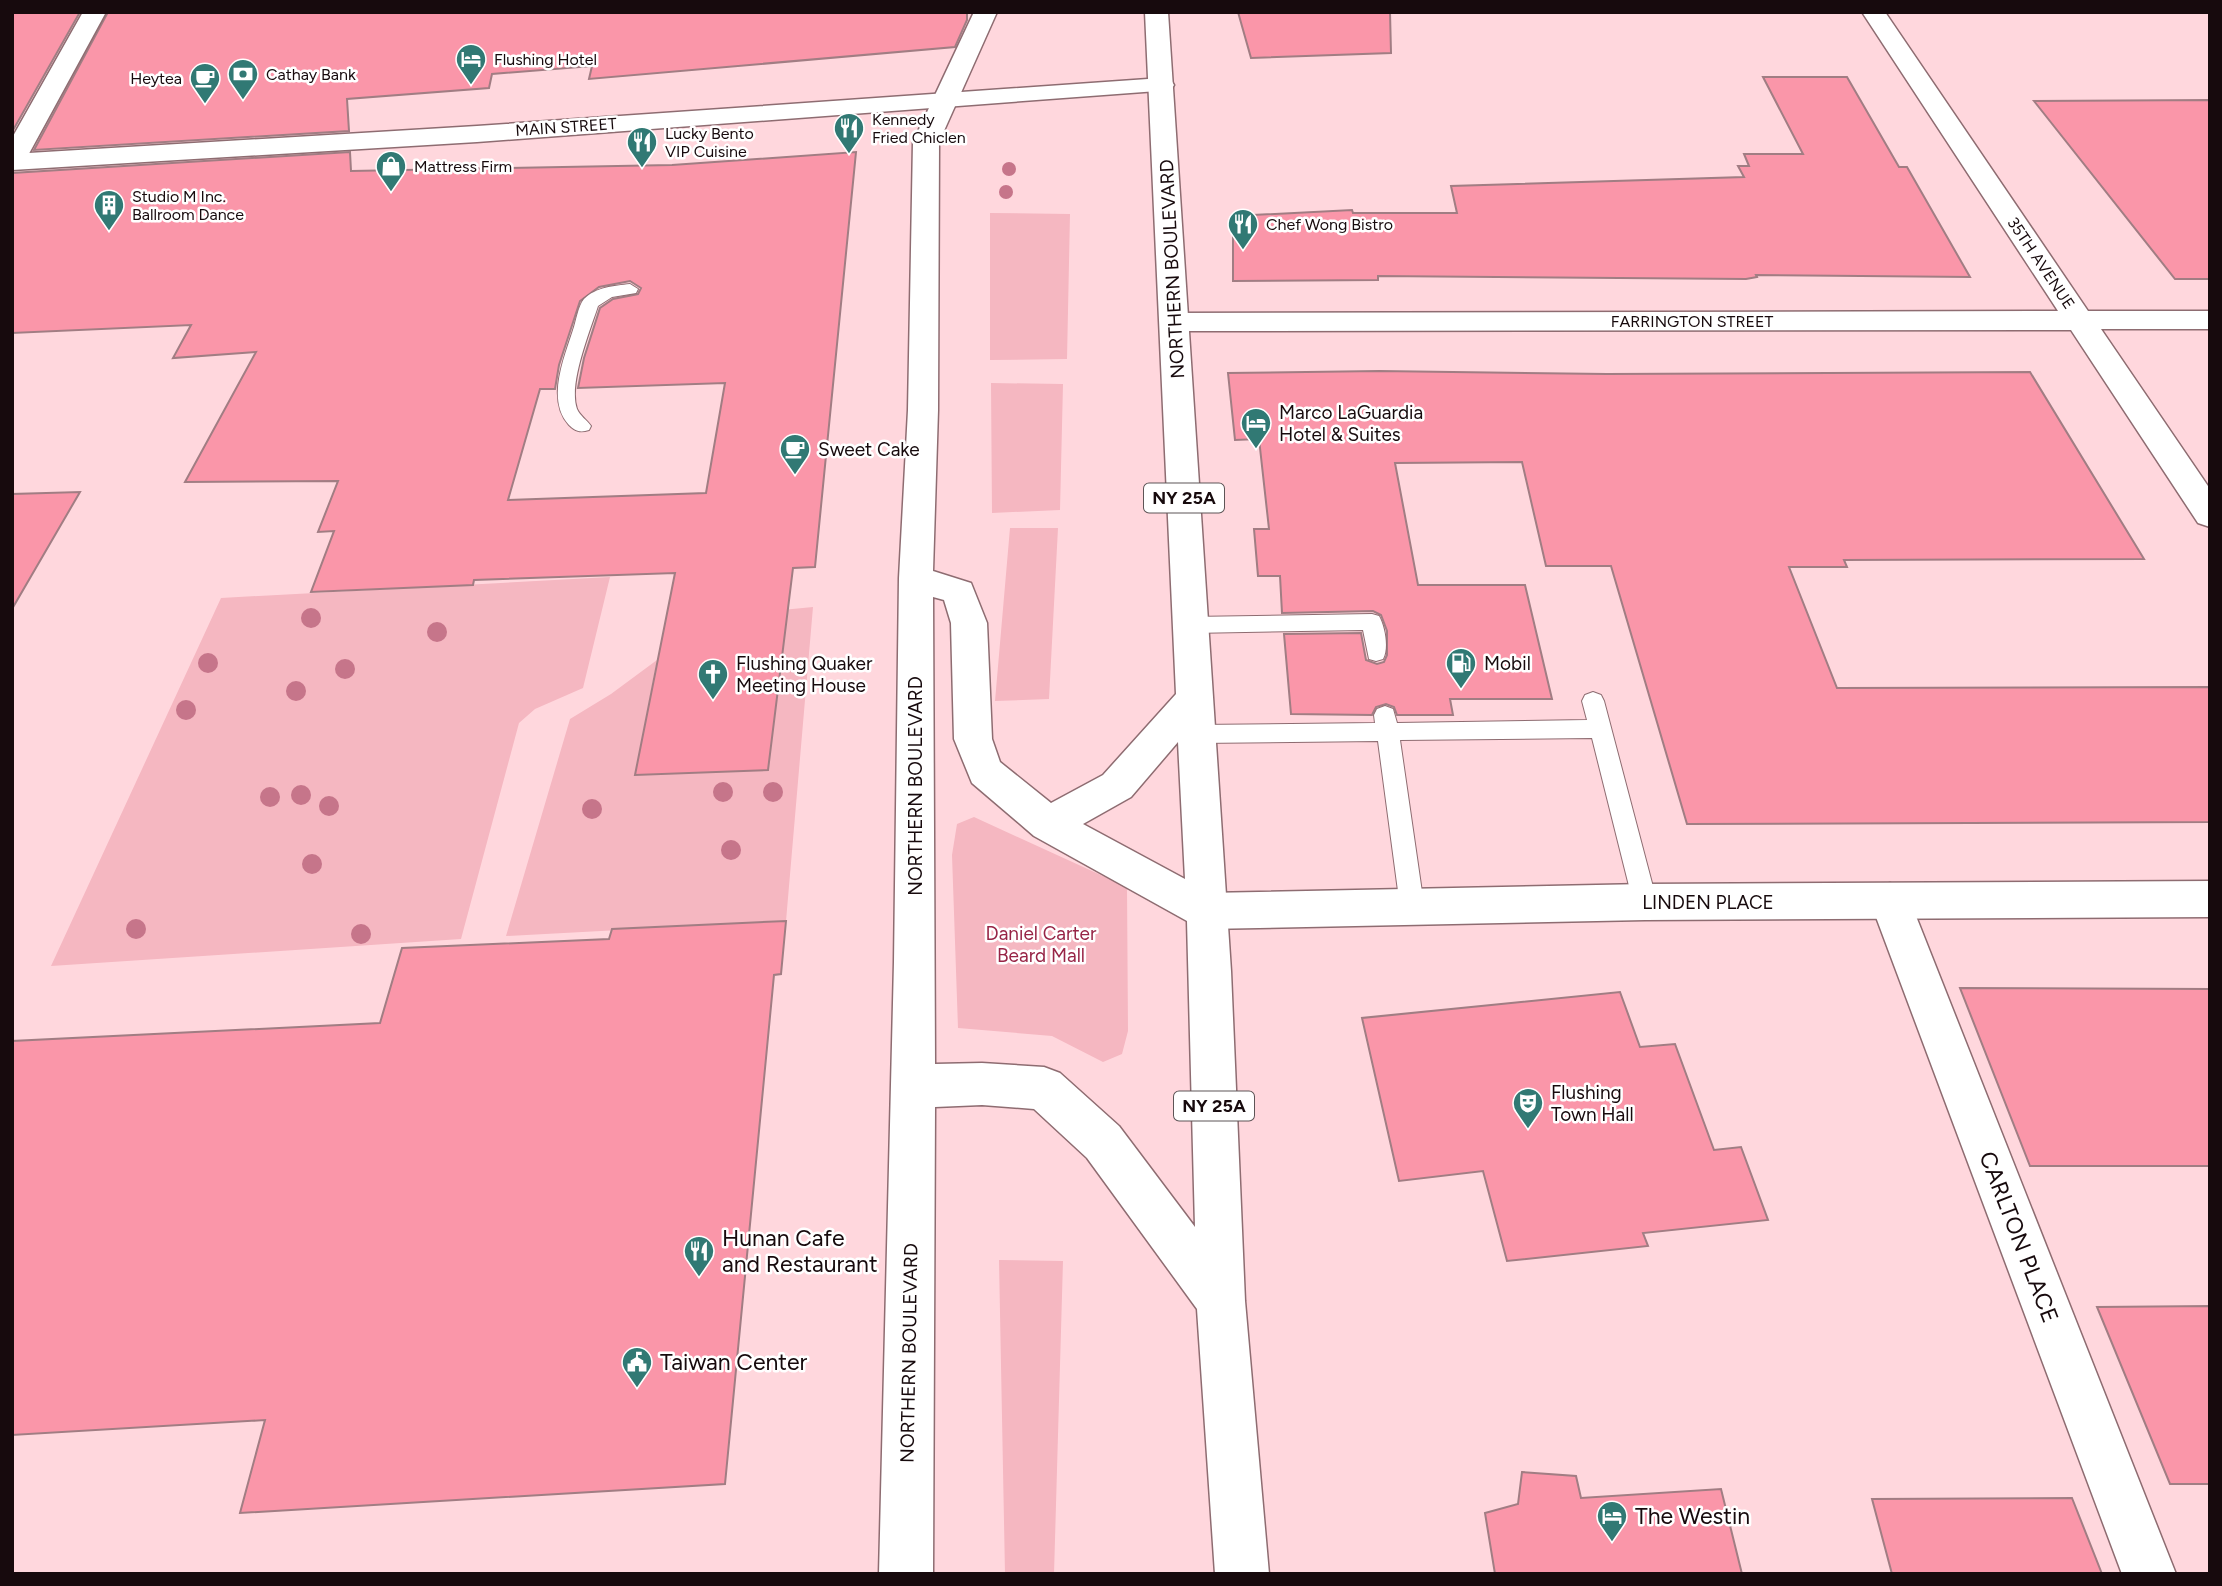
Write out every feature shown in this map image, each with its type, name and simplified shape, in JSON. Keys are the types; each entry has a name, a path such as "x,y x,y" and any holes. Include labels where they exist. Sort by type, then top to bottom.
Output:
{"main road":[{"path":"12,161 95,12"},
{"name":"NORTHERN BOULEVARD","path":"906,1574 913,1086 916,578 923,410 926,142 948,100 986,12"},
{"name":"NORTHERN BOULEVARD","path":"1156,12 1206,911 1221,1301 1242,1574"},
{"name":"35TH AVENUE","path":"1873,12 2210,514"},
{"name":"MAIN STREET","path":"12,161 490,133 1162,85"},
{"name":"FARRINGTON STREET","path":"1175,322 2210,320"},
{"path":"916,578 959,592 969,622 973,738 985,772 1048,824 1206,911"},
{"path":"1048,824 1117,786 1196,716"},
{"name":"LINDEN PLACE","path":"1206,911 1645,902 2210,899"},
{"name":"CARLTON PLACE","path":"1890,901 2149,1574"},
{"path":"913,1086 982,1084 1044,1088 1103,1142 1221,1301"}],"lane":[{"path":"582,426 571,417 567,404 567,387 590,303 607,292 631,289"},
{"path":"1191,625 1371,622 1376,653"},
{"path":"1592,701 1645,902"},
{"path":"1196,716 1600,729"},
{"path":"1386,723 1412,906"}],"green space":[{"path":"990,213 1070,214 1067,359 990,360"},
{"path":"991,383 1063,384 1060,510 992,513"},
{"path":"1010,528 1058,528 1049,699 995,701"},
{"path":"610,577 583,688 535,709 519,723 461,939 51,966 221,598"},
{"path":"813,607 786,921 506,936 570,719 611,694 657,660 635,775 767,770 786,624 782,610"},
{"name":"Daniel Carter Beard Mall","path":"974,817 1127,887 1128,1031 1122,1054 1103,1062 1052,1036 958,1028 952,855 957,824"},
{"path":"999,1260 1063,1261 1054,1574 1005,1574"}],"building":[{"path":"12,12 80,12 12,132"},
{"path":"108,12 967,12 967,20 955,47 589,79 592,66 492,74 489,88 347,99 349,131 34,150"},
{"path":"1238,12 1390,12 1391,53 1251,58"},
{"path":"1763,77 1847,77 1899,167 1907,167 1970,277 1756,275 1757,277 1746,279 1378,276 1378,280 1233,281 1233,216 1352,210 1353,213 1457,213 1451,186 1744,177 1738,166 1749,166 1744,154 1803,154"},
{"path":"2210,100 2210,279 2175,279 2034,101"},
{"path":"350,152 351,171 672,165 856,152 815,567 793,568 768,770 635,775 675,573 474,580 473,585 311,592 334,531 318,532 338,481 185,482 256,352 173,358 191,325 12,333 12,173","holes":["630,281 641,288 638,294 613,299 600,308 584,358 578,388 725,383 706,493 508,500 540,389 555,389 559,365 580,301 599,287"]},
{"path":"1379,371 1607,374 2030,372 2144,559 1844,560 1847,567 1789,567 1837,688 2210,687 2210,822 1687,824 1611,566 1546,566 1522,462 1395,463 1418,585 1525,585 1552,699 1450,699 1453,715 1397,715 1394,707 1386,704 1376,707 1372,715 1291,714 1284,634 1361,633 1366,660 1377,664 1384,662 1387,655 1387,631 1381,615 1373,611 1282,613 1280,576 1258,576 1254,529 1269,529 1259,439 1235,440 1228,373"},
{"path":"80,492 12,609 12,494"},
{"path":"786,921 781,974 774,975 725,1484 240,1513 265,1420 12,1435 12,1041 380,1023 402,948 609,939 612,929"},
{"path":"1960,988 2210,989 2210,1166 2030,1166"},
{"name":"Flushing Town Hall","path":"1620,992 1640,1047 1675,1044 1714,1150 1741,1147 1768,1220 1643,1233 1648,1246 1507,1261 1483,1171 1399,1181 1362,1018"},
{"path":"2210,1306 2210,1484 2170,1484 2097,1307"},
{"name":"The Westin","path":"1522,1472 1576,1476 1581,1498 1721,1489 1742,1574 1495,1574 1485,1513 1518,1504"},
{"path":"2072,1498 2102,1574 1892,1574 1872,1499"}],"place":[{"name":"Flushing Hotel","path":"471,86"},
{"name":"Cathay Bank","path":"243,101"},
{"name":"Heytea","path":"205,105"},
{"name":"Kennedy Fried Chiclen","path":"849,155"},
{"name":"Lucky Bento VIP Cuisine","path":"642,169"},
{"name":"Mattress Firm","path":"391,193"},
{"name":"Studio M Inc. Ballroom Dance","path":"109,232"},
{"name":"Chef Wong Bistro","path":"1243,251"},
{"name":"Marco LaGuardia Hotel & Suites","path":"1256,450"},
{"name":"Sweet Cake","path":"795,476"},
{"name":"Mobil","path":"1461,690"},
{"name":"Flushing Quaker Meeting House","path":"713,701"},
{"name":"Flushing Town Hall","path":"1528,1130"},
{"name":"Hunan Cafe and Restaurant","path":"699,1278"},
{"name":"Taiwan Center","path":"637,1389"},
{"name":"The Westin","path":"1612,1543"}]}
